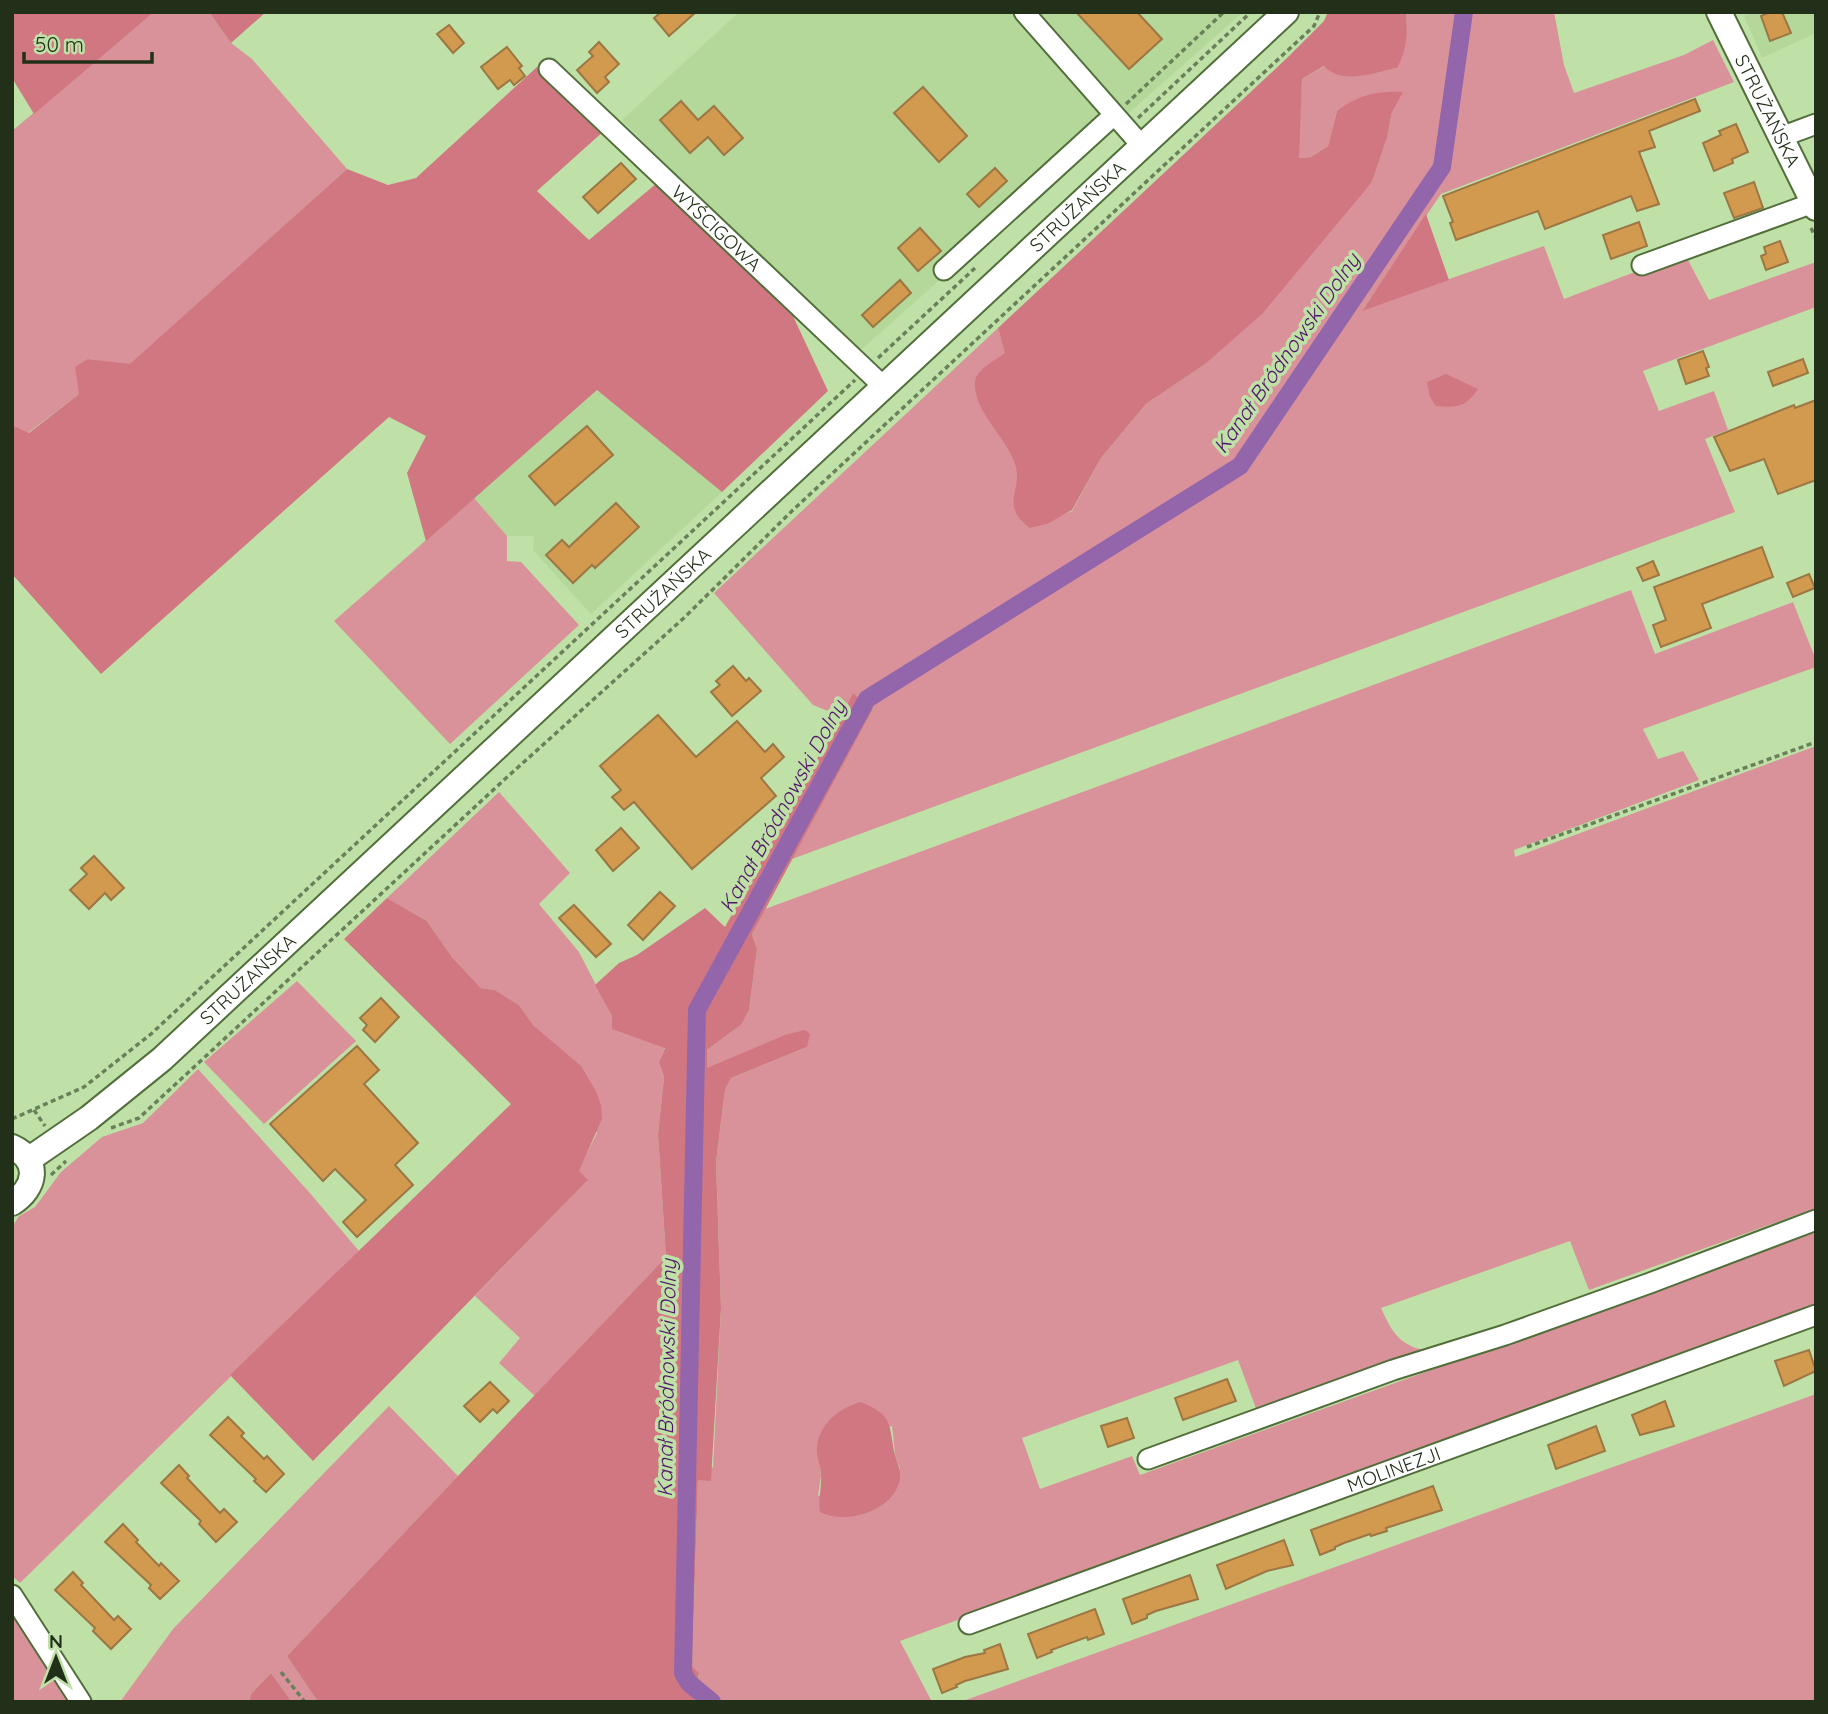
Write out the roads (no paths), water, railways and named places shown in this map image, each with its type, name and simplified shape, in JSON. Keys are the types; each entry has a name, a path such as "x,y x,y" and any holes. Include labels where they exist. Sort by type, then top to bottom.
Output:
{"main road":[{"name":"STRUŻAŃSKA","path":"20,1153 89,1118 162,1059 875,377 1127,130 1286,12"},
{"name":"STRUŻAŃSKA","path":"1719,12 1814,205"},
{"path":"12,1203 29,1188 32,1176 20,1153"}],"street":[{"path":"944,270 1127,130 1024,12"},
{"name":"WYŚCIGOWA","path":"549,69 875,377"},
{"path":"1781,137 1816,124"},
{"path":"1642,265 1814,205"},
{"path":"1148,1459 1392,1370 1504,1335 1638,1288 1816,1220"},
{"name":"MOLINEZJI","path":"969,1624 1816,1315"},
{"path":"12,1595 81,1702"}],"waterway":[{"name":"Kanał Bródnowski Dolny","path":"712,1702 689,1683 683,1673 697,1010 867,699 1240,466 1442,167 1464,12"}]}
